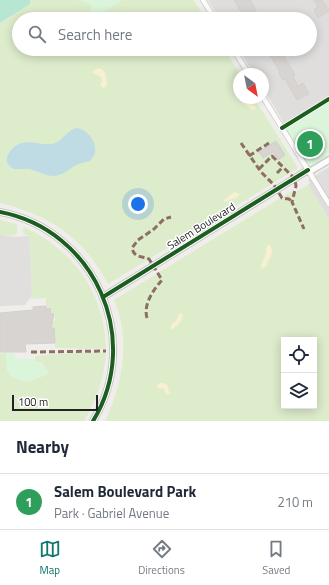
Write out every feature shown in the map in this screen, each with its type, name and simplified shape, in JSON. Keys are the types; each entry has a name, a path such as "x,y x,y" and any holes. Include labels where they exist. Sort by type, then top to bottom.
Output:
{"street":[{"path":"203,0 211,12"},
{"path":"237,56 245,68"},
{"path":"282,128 329,100"},
{"path":"267,104 329,204"},
{"name":"Salem Boulevard","path":"103,297 308,171 329,160"},
{"path":"0,212 31,222 45,229 64,242 89,271 103,297 109,314 112,332 113,359 105,394 93,421"}],"shaded area":[{"path":"208,0 329,0 329,97 285,125 269,98 269,68 250,68 243,56 317,56 317,12 216,12"},
{"path":"329,167 329,219 308,185 310,183 308,180"},
{"path":"0,234 13,237 29,236 32,295 25,305 0,306"}],"green space":[{"path":"0,0 30,0 30,4 17,12 12,12 12,15 0,23"},
{"path":"30,0 79,0 92,4 98,12 17,12 30,4"},
{"path":"79,0 122,0 103,12 90,11 92,4"},
{"path":"122,0 194,0 201,12 103,12"},
{"path":"12,15 12,56 228,56 236,68 233,68 233,104 258,104 298,168 108,284 99,268 88,254 64,231 35,214 0,203 0,23"},
{"path":"329,100 329,160 309,172 282,128"},
{"path":"308,185 329,219 329,421 105,421 116,392 123,361 122,330 114,300 292,191 296,192"},
{"path":"0,220 17,224 17,233 14,236 0,234"},
{"path":"24,227 42,237 57,248 71,261 83,276 93,292 100,310 106,349 55,347 54,328 51,328 53,321 55,321 55,314 51,312 52,309 46,306 46,298 30,299 32,295 29,236 24,234"},
{"path":"6,353 8,372 12,377 27,382 49,374 42,363 34,361 36,356 71,353 106,353 104,371 99,388 93,405 84,421 0,421 0,354"},
{"path":"6,353 14,353 15,359 35,360 42,365 49,374 26,382 16,379 7,372"}],"sand":[{"path":"99,68 105,72 107,85 104,88 100,86 102,80 101,77 93,73 93,71"},
{"path":"244,104 252,104 255,106 256,109 253,110"},
{"path":"235,192 239,194 238,197 224,202 225,199"},
{"path":"267,245 270,245 272,254 265,267 262,268 261,265 265,257"},
{"path":"181,313 183,315 181,321 173,329 171,329 171,325 176,321"},
{"path":"160,383 167,385 170,394 167,395 164,389 158,388 157,385"}],"water":[{"path":"77,128 88,134 95,146 95,154 90,161 78,164 63,173 54,176 30,169 14,169 7,162 10,152 19,144 27,142 44,144 56,143 70,131"}],"building":[{"path":"234,0 250,0 256,10 253,12 241,12"},
{"path":"314,0 322,0 329,11 318,18 317,12 314,10 318,7"},
{"path":"271,56 284,56 295,75 293,77 298,86 303,83 309,94 297,100 285,79 283,80 279,73 280,72"},
{"path":"276,141 285,155 278,160 273,152 263,158 259,152"},
{"path":"46,306 46,308 51,309 50,313 54,314 51,328 54,328 55,343 25,344 26,352 0,352 0,313 33,310 33,307"}],"marked path":[{"path":"241,143 261,172 274,185 282,198 289,199 292,202"},
{"path":"249,156 269,143"},
{"path":"259,169 272,156 292,176 295,180 296,186 292,202 304,229"},
{"path":"277,173 283,167"},
{"path":"147,318 146,308 152,293 162,280 149,259 136,255 132,248 138,240 154,229 164,219 171,217"},
{"path":"31,352 106,351"}],"cycle path":[{"path":"282,128 329,99"},
{"path":"103,297 308,170"},
{"path":"0,212 33,223 62,241 84,264 101,292 111,324 113,356 107,389 93,421"}],"place":[{"name":"Salem Boulevard Park","path":"310,144"}]}
